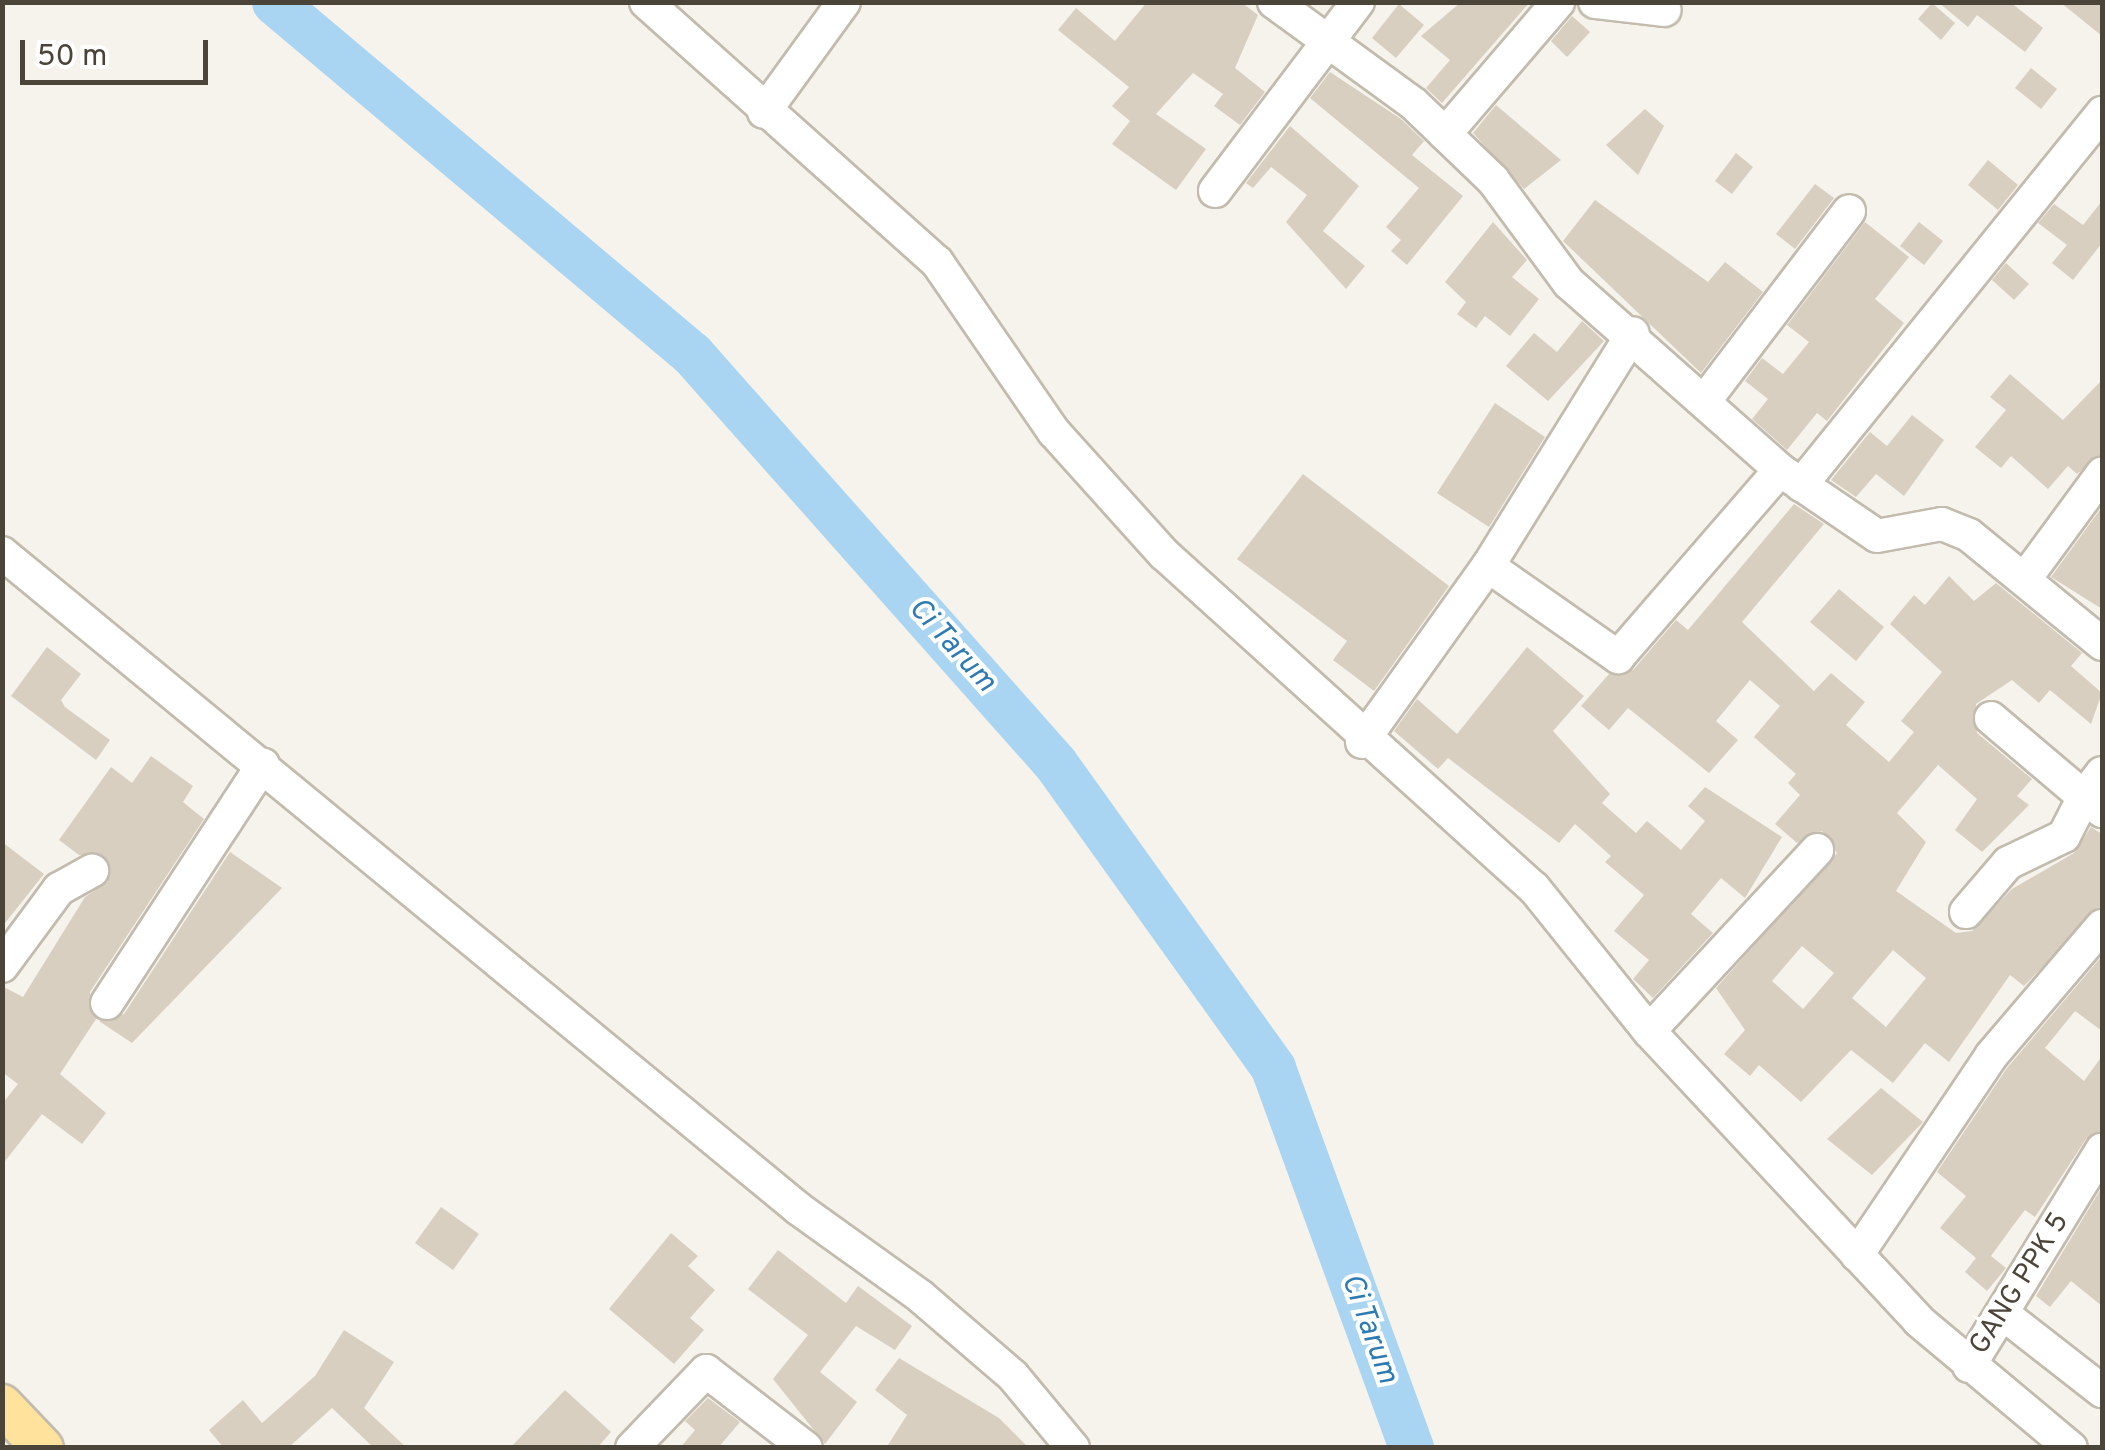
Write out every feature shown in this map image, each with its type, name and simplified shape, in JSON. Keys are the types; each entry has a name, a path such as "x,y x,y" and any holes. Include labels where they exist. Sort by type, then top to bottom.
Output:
{"main road":[{"path":"2,1405 43,1448"}],"street":[{"path":"646,2 764,112 937,262 1077,459 1362,742 1534,888 1649,1031 1857,1255 1969,1366 2071,1448"},
{"path":"764,112 844,2"},
{"path":"1274,2 1445,134 1569,283 1633,333 1791,477 1878,536 1942,524 2027,576 2102,644"},
{"path":"1215,191 1358,2"},
{"path":"1445,134 1558,2"},
{"path":"1595,2 1665,10"},
{"path":"1488,566 1618,657 1791,477 2102,112"},
{"path":"1706,399 1849,211"},
{"path":"1362,742 1488,566 1633,333"},
{"path":"2027,576 2102,474"},
{"path":"2,552 800,1210 920,1296 1013,1376 1074,1448"},
{"path":"1966,912 2008,862 2064,836 2096,794 1991,718"},
{"path":"107,1004 262,765"},
{"path":"1649,1031 1817,850"},
{"path":"2,966 52,897 92,871"},
{"path":"1857,1255 1991,1056 2102,926"},
{"name":"GANG PPK 5","path":"1969,1366 2102,1150"},
{"path":"2002,1314 2102,1390"},
{"path":"632,1448 706,1371 806,1448"}],"building":[{"path":"1147,2 1241,2 1258,15 1235,68 1265,92 1240,125 1214,106 1223,94 1193,73 1156,114 1206,149 1176,190 1112,144 1130,121 1112,106 1129,87 1058,30 1076,8 1115,41"},
{"path":"1461,2 1530,2 1442,103 1426,88 1450,60 1421,36"},
{"path":"1938,2 2010,2 2043,28 2025,52 1977,15 1968,27"},
{"path":"2060,2 2102,2 2102,36"},
{"path":"1932,3 1955,23 1941,40 1918,19"},
{"path":"1399,4 1424,25 1396,58 1372,38"},
{"path":"1572,16 1590,32 1567,57 1551,41"},
{"path":"2031,68 2057,89 2041,109 2015,88"},
{"path":"1330,72 1401,119 1424,141 1412,155 1463,196 1407,265 1391,251 1401,240 1386,227 1419,188 1310,98"},
{"path":"1496,105 1561,160 1524,189 1473,133"},
{"path":"1645,109 1664,126 1638,175 1606,145"},
{"path":"1290,126 1359,186 1323,231 1365,266 1346,289 1286,222 1307,195 1271,167 1253,188 1246,183"},
{"path":"1736,153 1753,167 1732,194 1715,181"},
{"path":"1988,160 2018,185 1998,210 1968,185"},
{"path":"1815,184 1834,198 1795,249 1776,234"},
{"path":"1595,200 1708,282 1725,262 1763,292 1701,373 1563,241"},
{"path":"2102,201 2102,243 2073,280 2052,263 2067,245 2038,223 2054,204 2083,225"},
{"path":"1493,222 1527,260 1512,277 1539,299 1510,336 1485,316 1476,328 1457,314 1466,302 1445,282"},
{"path":"1865,222 1909,257 1875,299 1904,323 1827,421 1817,413 1787,450 1752,419 1768,399 1745,381 1762,358 1783,374 1809,342 1787,325"},
{"path":"1919,222 1943,241 1924,265 1900,246"},
{"path":"2006,263 2029,284 2014,300 1992,280"},
{"path":"1582,321 1604,341 1548,401 1506,366 1534,333 1557,352"},
{"path":"2010,374 2063,420 2102,380 2102,454 2077,474 2068,466 2048,489 2011,456 2001,468 1975,447 2006,410 1990,397"},
{"path":"1495,403 1545,437 1489,527 1437,493"},
{"path":"1912,415 1944,440 1904,496 1876,474 1856,497 1831,480 1870,432 1887,446"},
{"path":"1303,474 1449,586 1374,691 1333,660 1347,641 1237,559"},
{"path":"1794,504 1824,524 1742,622 1814,691 1831,673 1865,702 1846,725 1889,762 1914,732 1901,721 1942,672 1890,624 1914,595 1925,605 1949,576 1974,601 1996,583 2082,653 2071,666 2102,693 2091,724 2050,690 2039,703 2012,680 1976,704 1977,733 2032,779 2017,796 2029,805 1982,852 1955,830 1977,799 1938,765 1897,813 1926,842 1896,891 1956,933 1972,931 2012,889 2074,853 2091,827 2102,834 2102,906 2024,986 2010,975 1949,1062 1925,1043 1893,1083 1851,1050 1801,1102 1759,1065 1750,1076 1724,1054 1745,1030 1716,988 1837,853 1822,831 1797,843 1775,824 1800,795 1788,783 1796,774 1754,737 1780,706 1750,680 1716,721 1738,740 1709,773 1628,708 1609,730 1581,706 1609,674 1633,670 1676,620 1688,630","holes":["1802,946 1834,973 1803,1009 1772,981","1893,950 1926,978 1886,1027 1852,998"]},
{"path":"2102,507 2102,609 2051,577"},
{"path":"1839,589 1884,627 1856,661 1810,622"},
{"path":"47,647 81,674 61,700 65,707 110,740 96,760 11,696"},
{"path":"1527,647 1584,696 1553,731 1610,794 1602,803 1636,833 1647,821 1681,850 1705,821 1688,806 1705,787 1782,837 1745,898 1721,878 1691,914 1713,933 1653,998 1633,979 1649,960 1614,931 1644,895 1605,862 1611,856 1575,824 1559,843 1448,758 1438,769 1394,731 1417,699 1457,734"},
{"path":"151,756 193,786 183,802 204,819 90,992 96,1019 60,1074 106,1113 82,1144 42,1114 2,1165 2,1104 18,1084 2,1072 2,986 23,997 85,897 108,882 103,855 79,855 59,840 111,767 132,783"},
{"path":"2,842 44,874 2,927"},
{"path":"230,852 282,888 132,1043 99,1021 124,1014"},
{"path":"2102,956 2102,1031 2075,1011 2045,1048 2084,1081 2102,1056 2102,1130 2086,1139 2035,1217 2025,1210 1991,1256 2006,1268 1987,1291 1965,1272 1976,1258 1940,1228 1966,1196 1937,1172 2007,1068"},
{"path":"1881,1088 1923,1122 1872,1175 1827,1139"},
{"path":"2102,1187 2102,1306 2071,1281 2050,1307 2036,1296"},
{"path":"441,1207 479,1234 453,1270 415,1243"},
{"path":"671,1233 698,1256 688,1266 715,1290 690,1318 704,1330 674,1364 609,1309"},
{"path":"778,1250 846,1303 858,1286 912,1326 895,1350 856,1326 820,1372 857,1402 825,1444 773,1379 808,1335 748,1289"},
{"path":"344,1330 394,1362 364,1408 407,1448 374,1448 332,1408 288,1448 224,1448 209,1430 243,1400 262,1423 315,1376"},
{"path":"899,1358 999,1418 1029,1448 886,1448 907,1415 875,1390"},
{"path":"565,1390 611,1432 597,1448 510,1448"},
{"path":"708,1398 740,1422 718,1448 680,1448 695,1430 685,1421"}],"waterway":[{"name":"Ci Tarum","path":"274,2 692,354 1055,763 1273,1068 1411,1448"}]}
